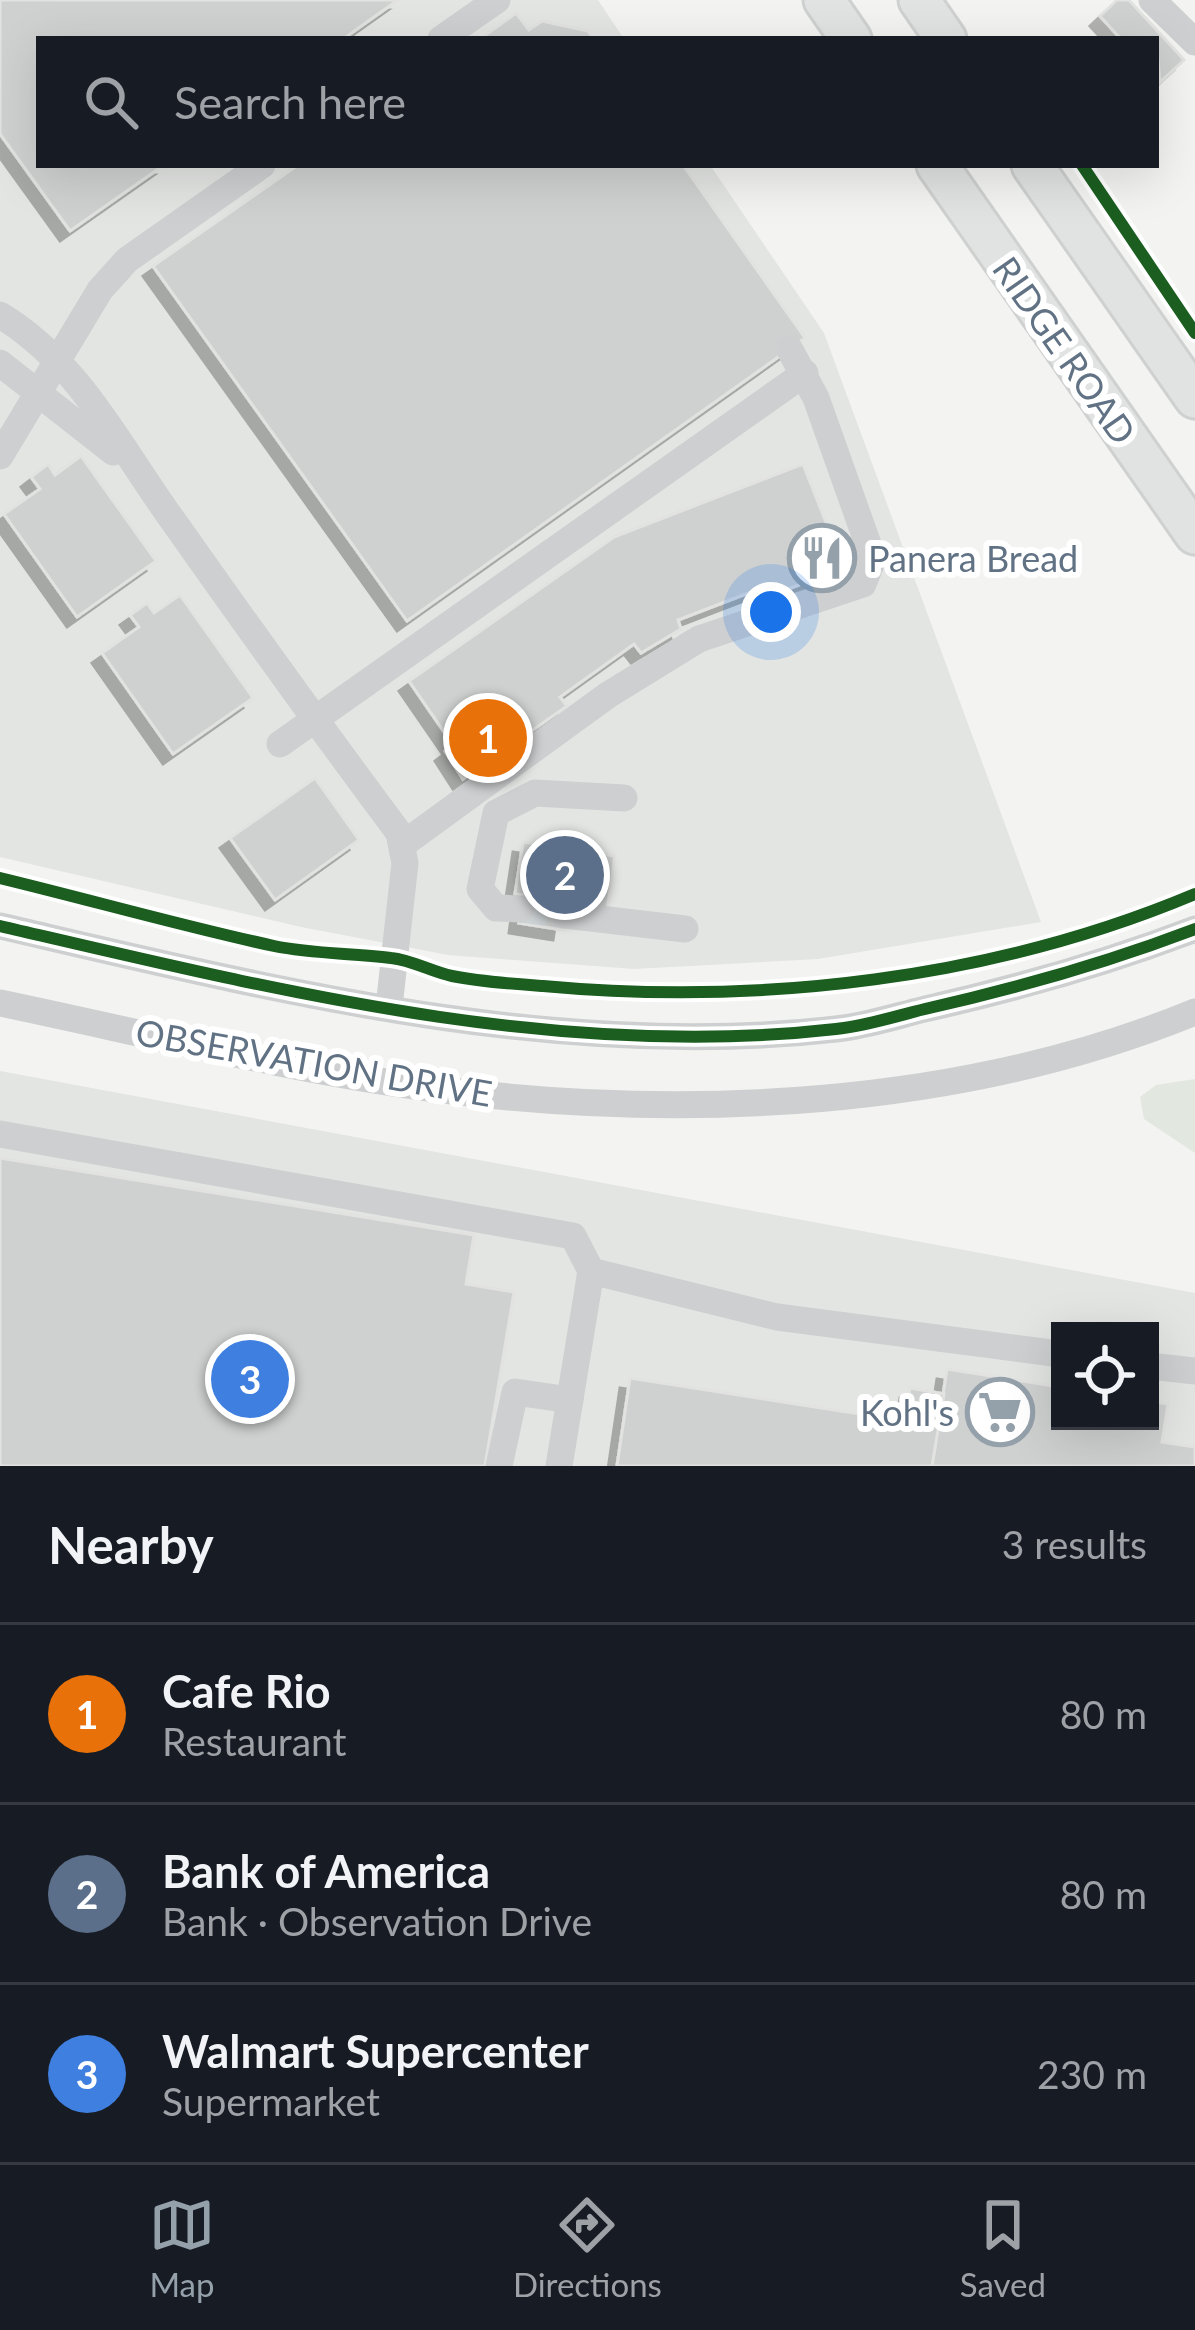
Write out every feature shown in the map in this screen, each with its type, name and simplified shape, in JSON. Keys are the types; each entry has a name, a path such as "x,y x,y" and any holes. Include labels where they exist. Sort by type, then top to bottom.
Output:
{"highway":[{"path":"824,0 849,36"},
{"path":"919,0 944,36"},
{"name":"RIDGE ROAD","path":"939,168 1195,534"},
{"path":"1034,168 1195,398"}],"street":[{"path":"1152,0 1195,42"},
{"path":"447,36 486,17"},
{"path":"0,457 100,290 127,260 183,233 239,194 260,168"},
{"path":"0,315 41,339 59,358 399,833 405,863 389,1007"},
{"path":"280,744 797,362 868,547 871,564 863,584 699,639 608,695 402,845"},
{"path":"0,363 131,464"},
{"path":"521,909 496,908 481,889 496,813 535,793 624,797"},
{"path":"565,915 686,929"},
{"name":"OBSERVATION DRIVE","path":"0,926 389,1007 533,1029 648,1039 839,1029 1101,965 1195,929"},
{"name":"OBSERVATION DRIVE","path":"0,1003 395,1083 512,1097 686,1103 847,1093 990,1074 1195,1012"},
{"path":"0,1134 573,1236 591,1271 559,1466"},
{"path":"591,1271 777,1317 1051,1353"},
{"path":"1159,1367 1195,1372"},
{"path":"499,1466 515,1392 570,1400"}],"shaded area":[{"path":"0,0 598,0 622,36 36,36 36,168 712,168 824,333 1041,922 818,959 634,969 448,955 301,927 0,857"},
{"path":"0,1071 1195,1293 1195,1466 0,1466"},
{"path":"1195,1079 1195,1153 1144,1119 1140,1097 1156,1085"}],"building":[{"path":"0,0 398,0 347,36 36,36 36,168 160,168 70,231 0,134"},
{"path":"1117,0 1129,0 1184,60 1160,82 1159,36 1118,36 1100,16"},
{"path":"516,13 529,30 542,21 588,31 592,36 484,36"},
{"path":"294,168 685,168 805,338 407,621 153,266"},
{"path":"81,456 156,561 77,617 4,514 40,489 31,477 48,464 55,475"},
{"path":"803,464 844,568 767,597 764,587 678,620 681,629 641,653 634,644 560,697 567,706 463,779 445,751 453,745 409,681 614,537"},
{"path":"180,595 253,698 173,754 102,653 139,627 130,615 147,603 154,613"},
{"path":"315,778 359,840 275,900 230,838"},
{"path":"523,842 615,856 607,910 567,904 563,930 519,923 523,895 515,894"},
{"path":"0,1158 474,1235 466,1284 514,1292 485,1466 0,1466"},
{"name":"Kohl's","path":"947,1369 1051,1386 1051,1430 1159,1430 1159,1402 1168,1404 1162,1442 1195,1447 1195,1466 932,1466"},
{"path":"630,1378 905,1421 910,1388 944,1394 932,1466 617,1466"}],"tunnel":[{"path":"521,909 565,915"}],"cycle path":[{"path":"1084,168 1195,333"},
{"path":"0,878 274,946 399,959 475,980 625,991 791,988 957,966 1118,923 1195,894"},
{"path":"0,926 310,995 415,1013 625,1035 731,1036 870,1023 1062,974 1195,929"}],"place":[{"name":"Panera Bread","path":"822,558"},
{"name":"Cafe Rio","path":"488,738"},
{"name":"Bank of America","path":"565,875"},
{"name":"Walmart Supercenter","path":"250,1379"},
{"name":"Kohl's","path":"1000,1412"}]}
